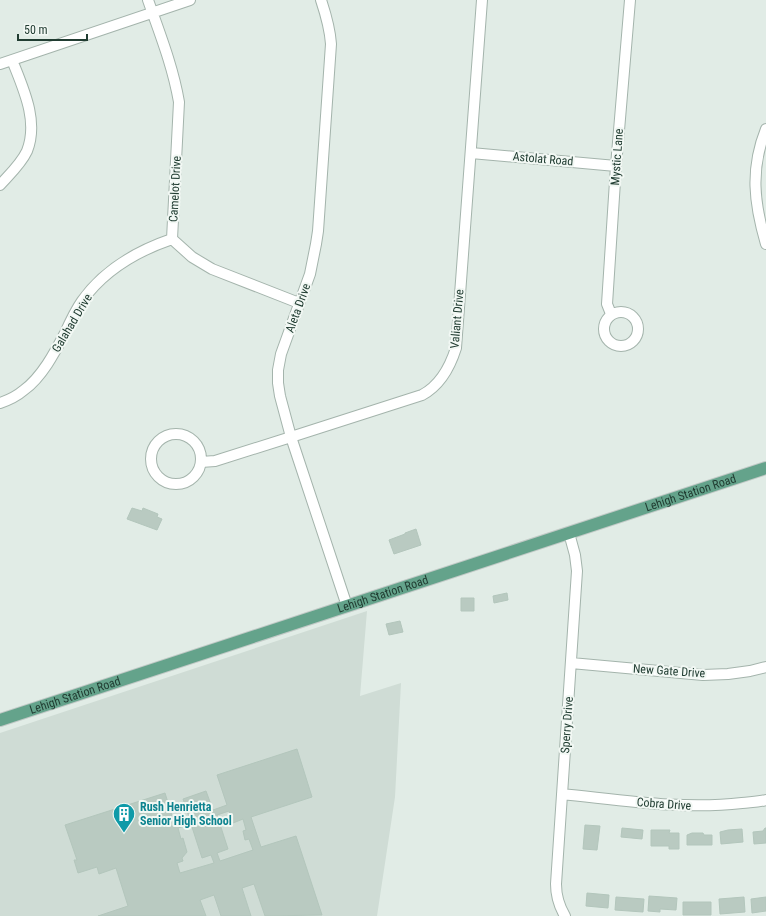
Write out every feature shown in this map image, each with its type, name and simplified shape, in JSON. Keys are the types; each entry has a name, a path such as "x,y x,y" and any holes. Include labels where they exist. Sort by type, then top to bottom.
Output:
{"main road":[{"name":"Lehigh Station Road","path":"0,720 766,468"}],"street":[{"name":"Camelot Drive","path":"148,0 171,67 179,102 172,239 192,256 212,269 299,303"},
{"path":"0,64 190,0"},
{"name":"Aleta Drive","path":"321,0 328,23 331,44 316,244 305,289 281,354 278,370 278,383 291,437 347,606"},
{"name":"Valiant Drive","path":"201,462 215,461 422,395 428,392 437,383 446,371 454,356 456,348 482,0"},
{"name":"Mystic Lane","path":"611,314 607,304 616,166 630,0"},
{"path":"0,185 22,160 27,152 30,142 30,111 24,90 12,60"},
{"path":"766,129 757,160 755,182 756,203 766,244"},
{"name":"Astolat Road","path":"471,153 616,166"},
{"name":"Galahad Drive","path":"0,403 13,398 25,390 34,381 53,354 71,319 83,300 96,285 113,269 132,256 152,246 172,239"},
{"path":"169,434 178,434 192,440 198,446 201,462 193,477 178,484 170,483 162,480 152,467 152,451 156,443 162,438 169,434"},
{"name":"Sperry Drive","path":"565,916 558,903 556,884 578,571 569,533"},
{"name":"New Gate Drive","path":"571,663 702,675 728,674 766,667"},
{"name":"Cobra Drive","path":"562,794 654,804 689,806 721,806 766,800"}],"shaded area":[{"path":"367,611 360,696 401,683 395,797 377,916 0,916 0,733"}],"building":[{"path":"132,508 142,511 143,508 158,514 157,517 162,519 157,530 127,519"},
{"path":"416,529 421,545 394,554 389,540"},
{"path":"507,593 508,600 494,603 493,596"},
{"path":"461,598 474,598 474,611 461,611"},
{"path":"400,621 403,632 389,635 386,624"},
{"name":"Rush Henrietta Senior High School","path":"297,749 312,797 251,817 261,847 296,836 322,915 265,916 254,884 242,888 251,916 221,916 214,895 200,900 206,916 98,916 128,906 116,868 99,874 97,867 78,873 74,860 77,860 65,825 165,793 174,822 189,817 183,799 206,791 213,810 227,805 217,775","holes":["229,811 233,823 243,819 246,830 243,831 245,840 249,839 253,850 220,861 217,853 228,849 217,815","191,824 202,858 211,855 214,863 180,873 177,863 183,861 182,858 187,852 178,828"]},
{"path":"585,825 600,826 597,850 583,849"},
{"path":"622,828 643,830 642,839 621,837"},
{"path":"765,828 766,843 754,844 753,832 763,831"},
{"path":"742,829 743,842 721,844 720,832"},
{"path":"651,830 670,830 669,833 679,833 679,849 669,849 669,846 651,846"},
{"path":"692,833 712,835 712,845 687,845 687,835"},
{"path":"587,893 609,895 608,908 586,906"},
{"path":"649,896 677,898 676,910 660,909 660,912 648,911"},
{"path":"616,897 644,899 643,912 615,910"},
{"path":"744,897 745,912 720,914 719,899"},
{"path":"766,897 766,911 752,913 751,899"},
{"path":"683,902 711,902 711,915 683,915"}],"place":[{"name":"Rush Henrietta Senior High School","path":"124,834"}]}
